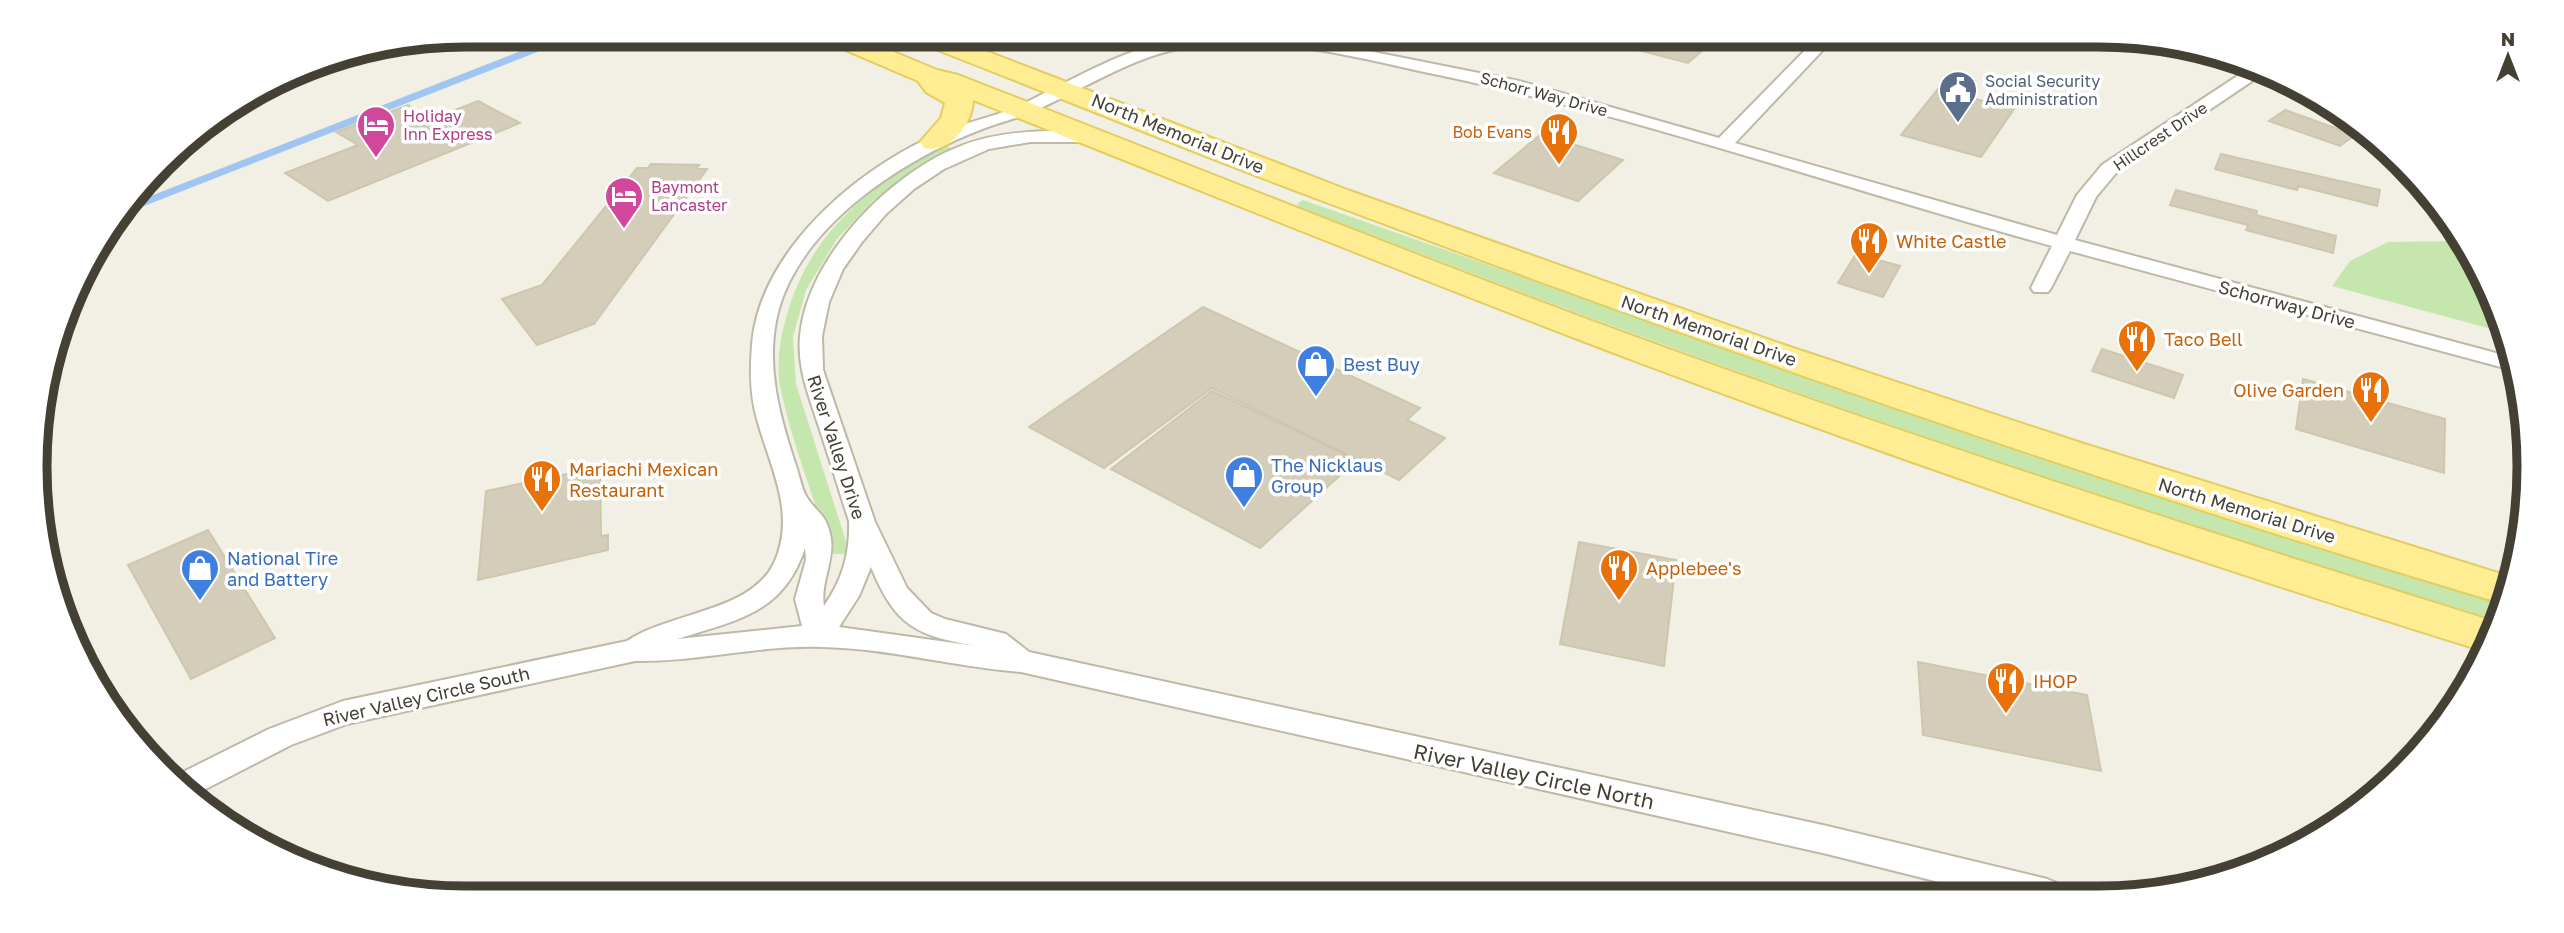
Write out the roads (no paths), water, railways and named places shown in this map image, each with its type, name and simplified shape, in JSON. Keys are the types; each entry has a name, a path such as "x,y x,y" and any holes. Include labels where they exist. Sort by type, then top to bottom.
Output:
{"main road":[{"name":"North Memorial Drive","path":"859,47 1356,242 1734,385 1983,472 2482,634"},
{"name":"North Memorial Drive","path":"953,47 1338,197 1987,427 2316,532 2499,587"},
{"name":"North Memorial Drive","path":"928,76 935,86 959,99 960,107 953,123 934,142"}],"street":[{"name":"Schorr Way Drive","path":"1024,110 1115,63 1163,47"},
{"name":"Schorr Way Drive","path":"1330,47 1517,86 2065,243"},
{"path":"1723,145 1817,47"},
{"name":"Hillcrest Drive","path":"2041,288 2087,195 2115,163 2249,76"},
{"path":"818,636 808,599 819,560 818,538 813,518 795,500 768,417 762,383 766,324 778,284 819,226 874,178 934,142 991,118 1024,110"},
{"name":"River Valley Drive","path":"818,636 861,565 864,543 862,521 808,350 820,293 840,257 870,220 903,190 932,169 1009,123 1024,110"},
{"name":"River Valley Drive","path":"967,150 1027,136 1094,138"},
{"name":"Schorrway Drive","path":"2065,243 2503,362"},
{"name":"River Valley Circle South","path":"635,650 661,633 730,615 754,602 773,586 788,564 795,541 795,500"},
{"name":"River Valley Circle North","path":"862,521 876,543 892,588 916,617 943,628 998,641 1021,661"},
{"name":"River Valley Circle South","path":"191,783 280,737 343,713 635,650 669,652 759,639 818,636"},
{"name":"River Valley Circle North","path":"818,636 901,644 987,660 1021,661 1827,840 2014,886"}],"waterway":[{"path":"140,204 540,47"}],"place":[{"name":"Social Security Administration","path":"1958,124"},
{"name":"Holiday Inn Express","path":"376,159"},
{"name":"Bob Evans","path":"1559,166"},
{"name":"Baymont Lancaster","path":"624,230"},
{"name":"White Castle","path":"1869,275"},
{"name":"Taco Bell","path":"2137,373"},
{"name":"Best Buy","path":"1316,398"},
{"name":"Olive Garden","path":"2371,424"},
{"name":"The Nicklaus Group","path":"1244,509"},
{"name":"Mariachi Mexican Restaurant","path":"542,513"},
{"name":"National Tire and Battery","path":"200,602"},
{"name":"Applebee's","path":"1619,602"},
{"name":"IHOP","path":"2006,715"}]}
